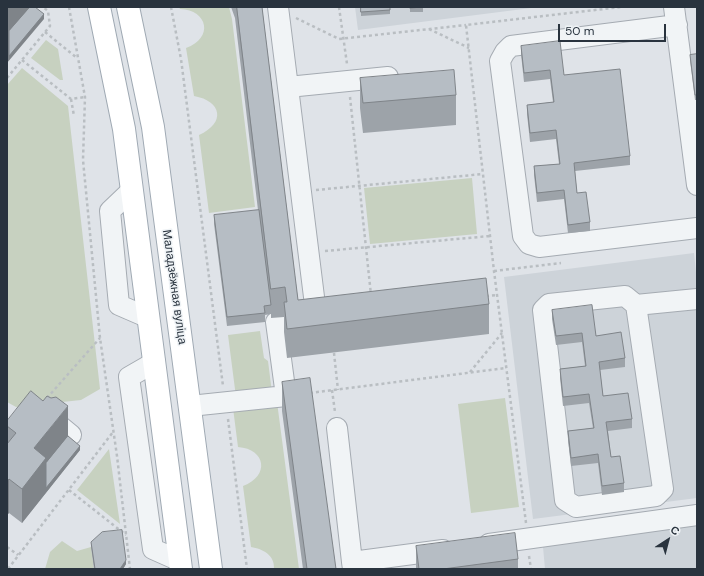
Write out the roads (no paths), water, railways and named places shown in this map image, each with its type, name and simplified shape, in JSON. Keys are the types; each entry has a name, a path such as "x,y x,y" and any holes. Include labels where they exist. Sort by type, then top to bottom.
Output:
{"main road":[{"path":"99,7 124,129 180,565"},
{"name":"Маладзёжная вуліца","path":"128,7 153,127 212,569"}],"lane":[{"path":"278,8 316,313 344,310"},
{"path":"697,185 695,148 676,16 633,31 511,46 505,52 500,61 501,69 522,236 529,244 539,247 697,228"},
{"path":"288,87 409,75"},
{"path":"636,305 663,489 656,496 576,507 565,500 543,310 549,304 625,296 636,305 697,299"},
{"path":"190,406 286,396 276,322"},
{"path":"7,444 28,419 48,416 71,435"},
{"path":"337,428 353,566 467,547 697,515"}]}
